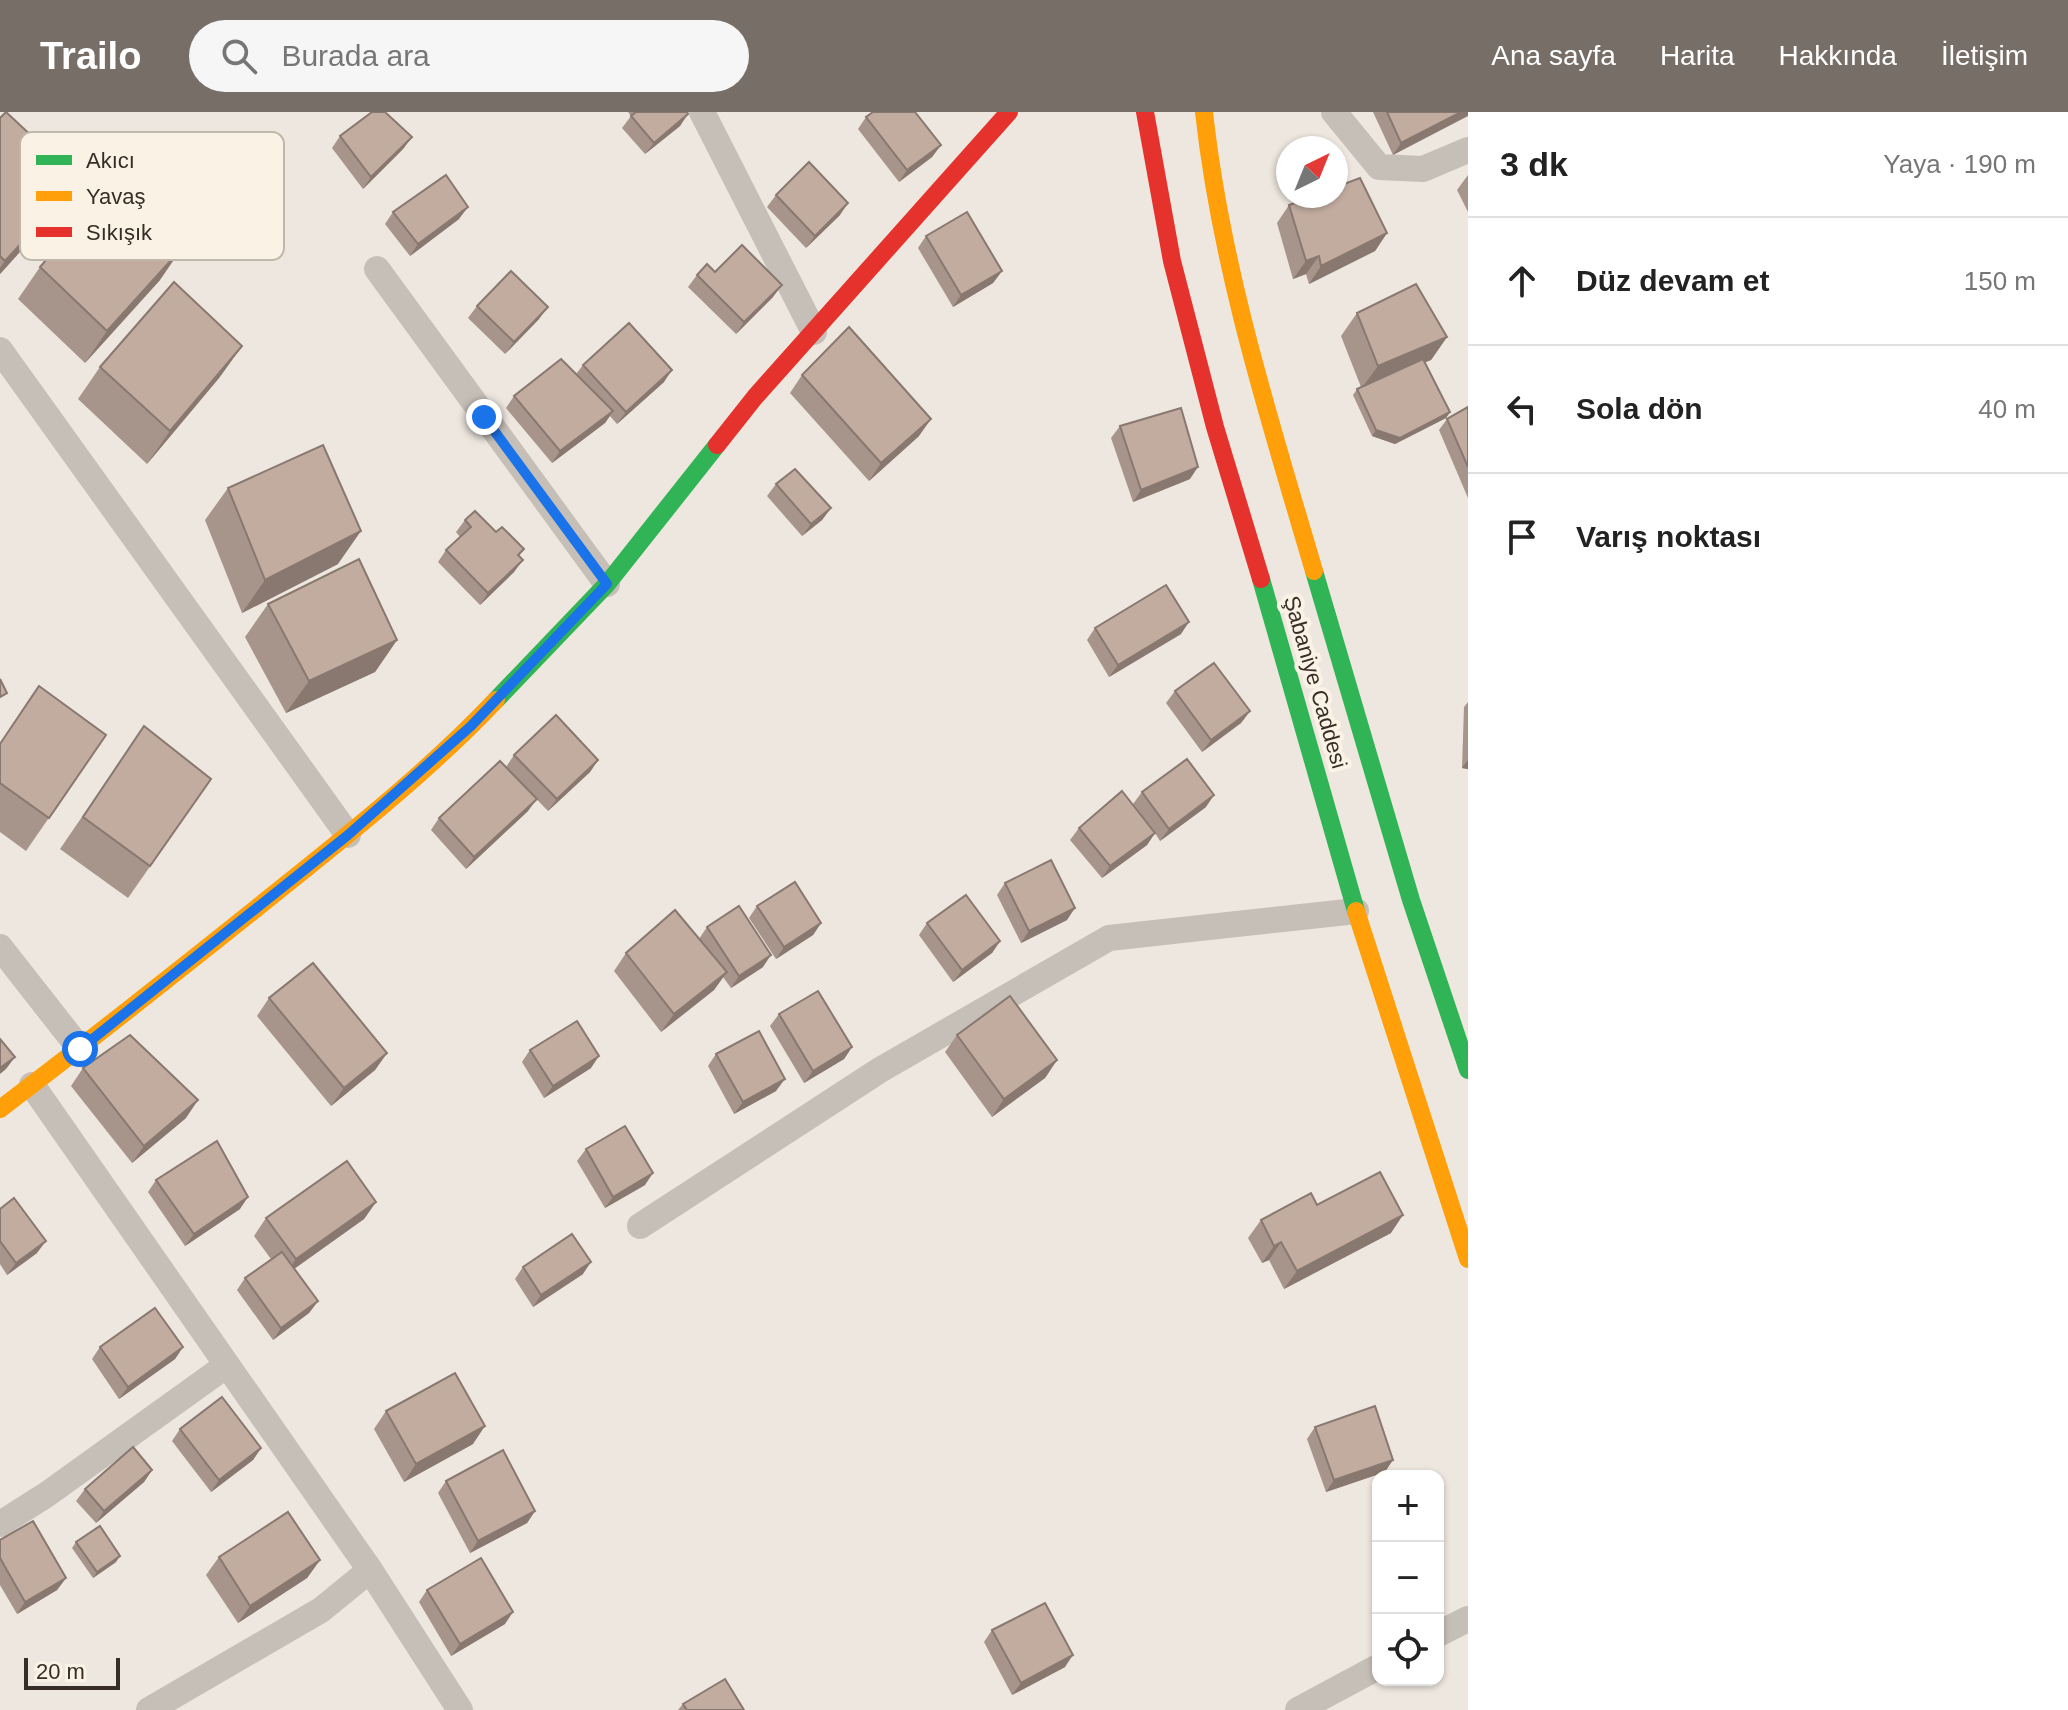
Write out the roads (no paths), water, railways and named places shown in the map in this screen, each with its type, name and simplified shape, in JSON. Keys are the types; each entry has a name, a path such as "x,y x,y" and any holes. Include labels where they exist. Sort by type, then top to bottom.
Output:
{"main road":[{"path":"0,1109 348,835 471,726 607,584 755,397 1009,112"},
{"name":"Şabaniye Caddesi","path":"1145,112 1172,261 1211,412 1276,627 1356,911 1468,1259"},
{"path":"1204,112 1227,247 1265,406 1411,900 1468,1070"}],"street":[{"path":"702,112 814,332"},
{"path":"1334,112 1379,167 1423,169 1468,150"},
{"path":"377,269 607,584"},
{"path":"0,350 348,835"},
{"path":"640,1226 880,1070 1109,938 1356,911"},
{"path":"0,947 80,1049"},
{"path":"32,1085 370,1570 460,1710"},
{"path":"0,1524 46,1495 227,1365"},
{"path":"149,1710 321,1610 370,1570"},
{"path":"1444,1631 1468,1619"},
{"path":"1298,1710 1372,1670"}]}
